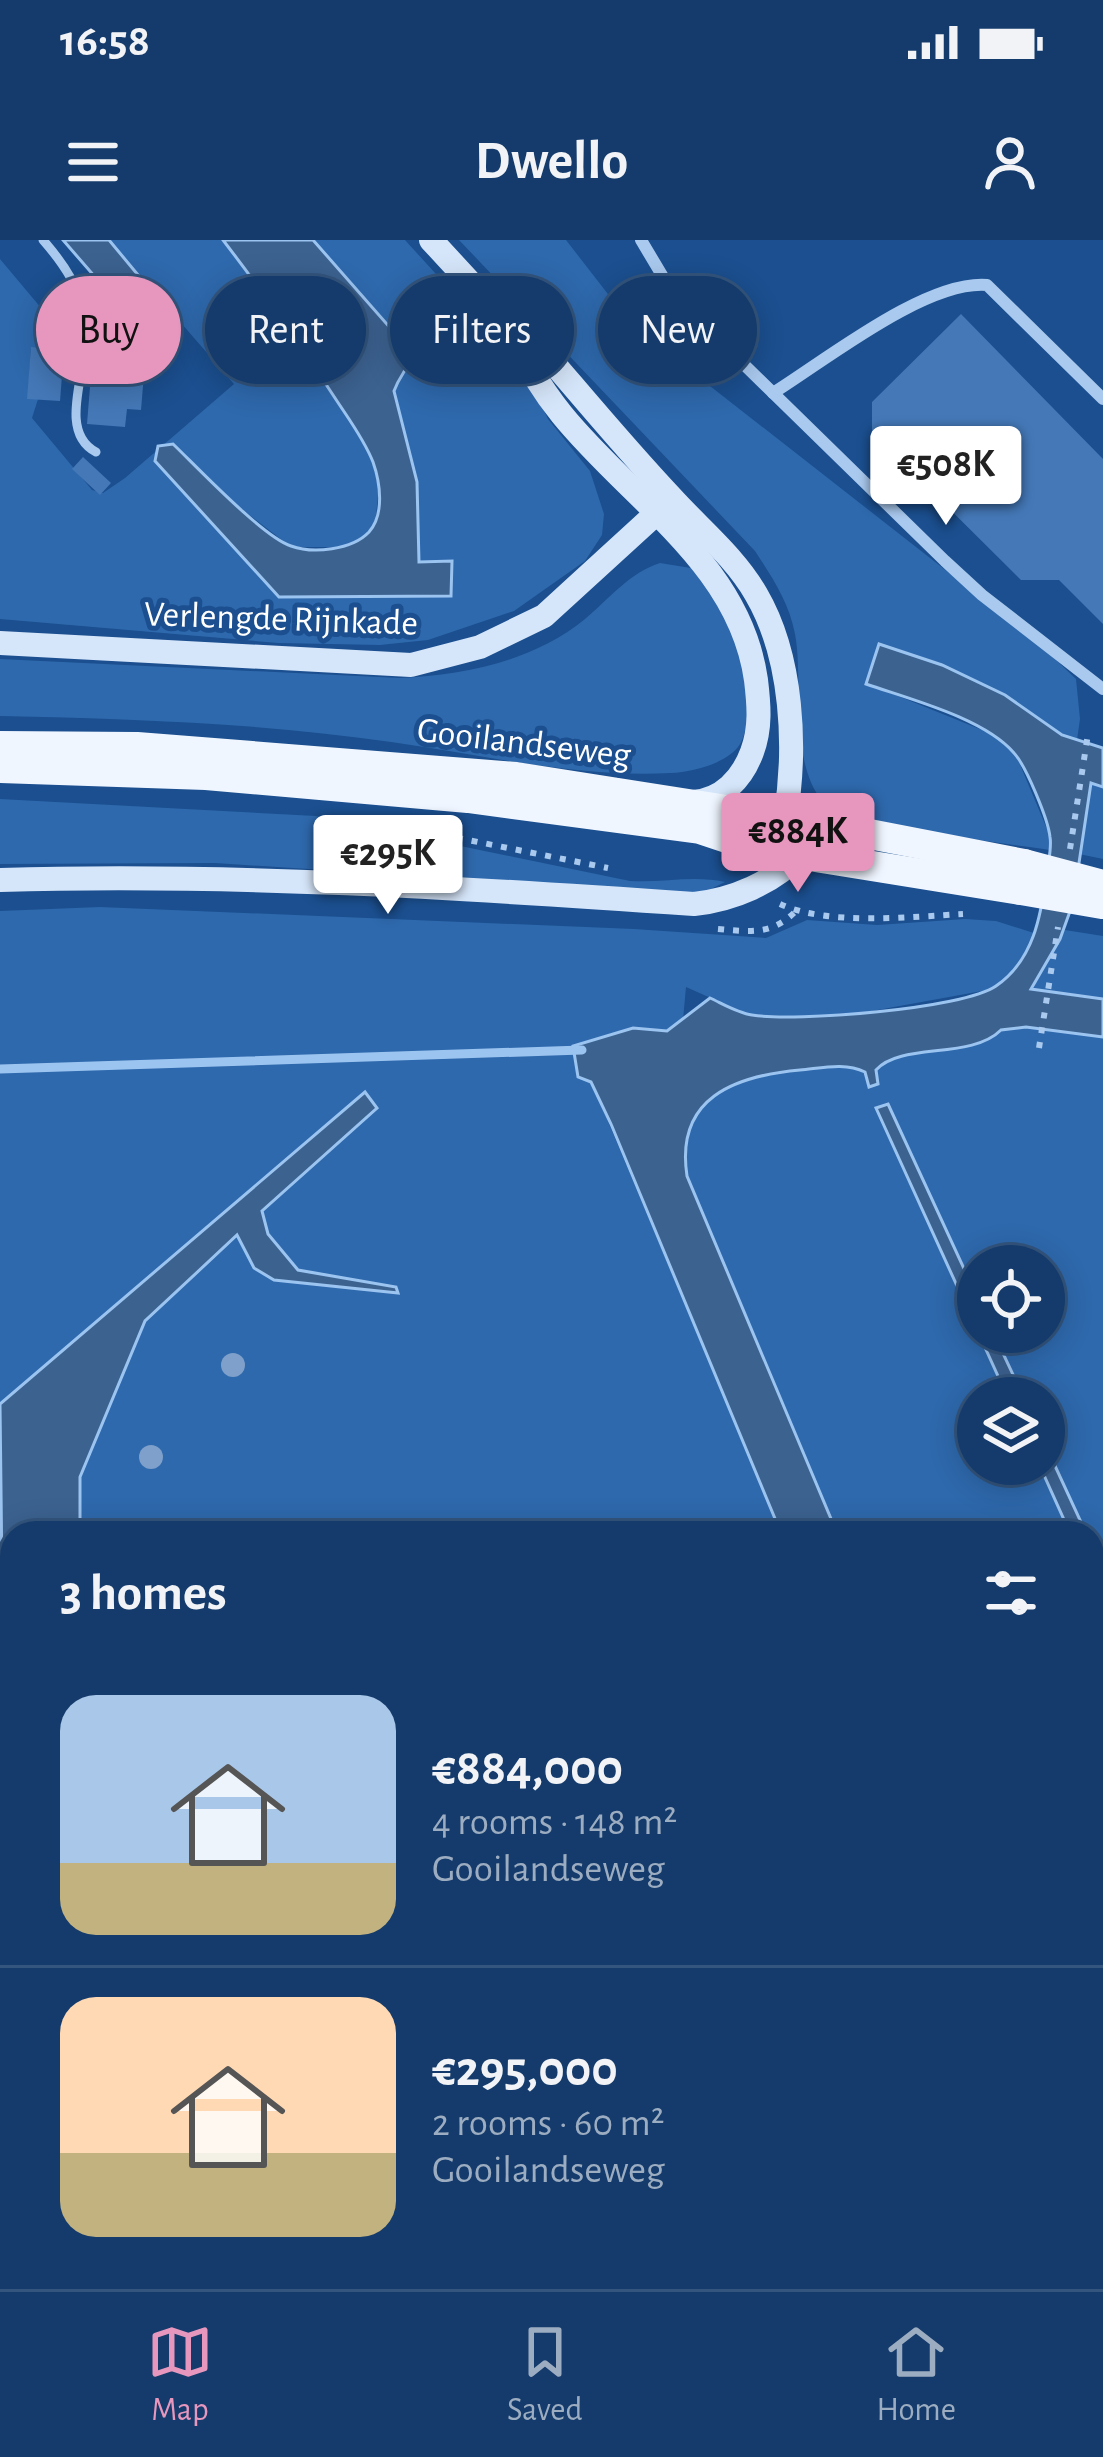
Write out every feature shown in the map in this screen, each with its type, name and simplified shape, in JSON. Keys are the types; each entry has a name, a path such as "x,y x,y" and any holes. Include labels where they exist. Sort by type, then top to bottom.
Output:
{"main road":[{"name":"Gooilandseweg","path":"0,746 136,747 516,778 785,819 1023,877 1103,904"},
{"name":"Gooilandseweg","path":"0,768 317,783 513,803 717,832 754,847 1103,885"}],"street":[{"path":"431,240 513,329 530,337 717,577 739,617 753,656 759,736 736,781 701,802 680,803"},
{"path":"640,240 675,297 773,393 982,595 1103,689"},
{"path":"773,393 931,294 966,284 987,285 1103,400"},
{"path":"664,507 716,542 756,593 771,628 793,732 785,819 764,830 717,832"},
{"name":"Verlengde Rijnkade","path":"0,643 411,665 480,647 544,616 664,507"},
{"path":"0,880 105,877 302,883 694,904 730,900 790,865 801,853"}],"lane":[{"path":"43,240 64,265 82,308 86,355 74,425 81,442 96,452"}],"path":[{"path":"376,822 626,872"},
{"path":"796,911 899,917 967,914"}],"shaded area":[{"path":"63,240 109,240 139,276 94,276"},
{"path":"109,240 223,240 249,276 205,276 205,351 181,323 181,276 140,276"},
{"path":"223,240 313,240 345,276 249,276"},
{"path":"313,240 405,240 438,276 390,276 390,328 366,300 366,276 345,276"},
{"path":"459,240 566,240 598,281 598,384 707,384 1035,640 1076,679 1077,740 974,680 880,644 866,683 992,734 1016,755 1050,836 1050,850 869,825 840,815 822,801 804,758 792,622 755,551 574,361 574,276 493,276"},
{"path":"0,259 36,302 36,348 31,348 28,395 39,396 32,418 92,490 103,493 234,384 326,384 362,440 379,488 375,524 357,542 341,547 291,547 226,497 173,444 256,571 279,597 419,562 417,482 394,391 398,384 532,384 548,419 590,471 604,514 602,535 585,561 514,611 428,640 380,645 278,643 0,619"},
{"path":"366,300 390,328 390,384 398,384 394,391 417,482 419,562 452,561 451,596 279,597 155,461 158,446 173,444 279,540 300,548 332,549 369,532 380,498 373,462 325,384 366,384"},
{"path":"660,563 697,569 734,632 742,657 748,708 743,737 732,753 698,769 600,772 293,730 0,716 0,659 400,678 473,669 544,646 585,619 629,580"},
{"path":"879,644 942,665 1005,695 1062,735 1103,748 1103,787 1091,783 1073,903 1060,939 1031,989 1103,999 1103,1037 1026,1027 1001,1030 972,1045 887,1061 876,1070 878,1084 869,1087 865,1072 850,1067 776,1073 732,1086 700,1110 690,1127 687,1176 832,1521 776,1521 611,1124 591,1082 578,1077 573,1046 633,1028 667,1031 710,998 747,1014 773,1017 878,1012 950,1001 996,986 1019,963 1038,920 1050,850 1048,829 1024,769 1014,753 984,730 866,684"},
{"path":"1091,782 1103,787 1103,859 1079,854"},
{"path":"0,799 316,816 630,881 725,882 707,891 682,893 215,863 0,864"},
{"path":"100,907 766,938 807,920 877,925 965,919 996,921 1037,934 1013,970 993,989 839,1017 749,1015 686,987 683,1020 667,1031 633,1028 591,1081 776,1521 0,1521 0,911"},
{"path":"1065,930 1103,936 1103,999 1031,989"},
{"path":"1026,1027 1103,1037 1103,1521 1080,1521 1064,1485 1065,1377 1014,1377 1003,1353 1065,1353 1065,1245 957,1245 957,1254 888,1104 876,1109 957,1286 957,1353 987,1353 998,1377 957,1377 957,1485 1048,1485 1065,1521 832,1521 687,1176 690,1127 714,1096 753,1078 841,1066 865,1072 869,1086 885,1061 989,1039 1000,1030"},
{"path":"365,1092 377,1108 262,1211 268,1234 298,1270 396,1287 398,1293 274,1280 254,1268 237,1235 145,1321 80,1477 80,1521 1,1521 0,1404"},
{"path":"888,1104 957,1254 957,1286 876,1108"},
{"path":"988,1353 1003,1353 1014,1377 998,1377"},
{"path":"1048,1485 1064,1485 1080,1521 1065,1521"}],"building":[{"path":"961,314 1103,459 1103,624 1059,580 1021,580 872,432 872,402"},
{"path":"31,347 36,347 36,384 61,384 60,401 27,399"},
{"path":"90,384 143,384 141,410 127,409 125,427 87,424"},
{"path":"83,457 111,483 100,495 72,469"}],"waterway":[{"path":"0,1069 582,1050"}]}
